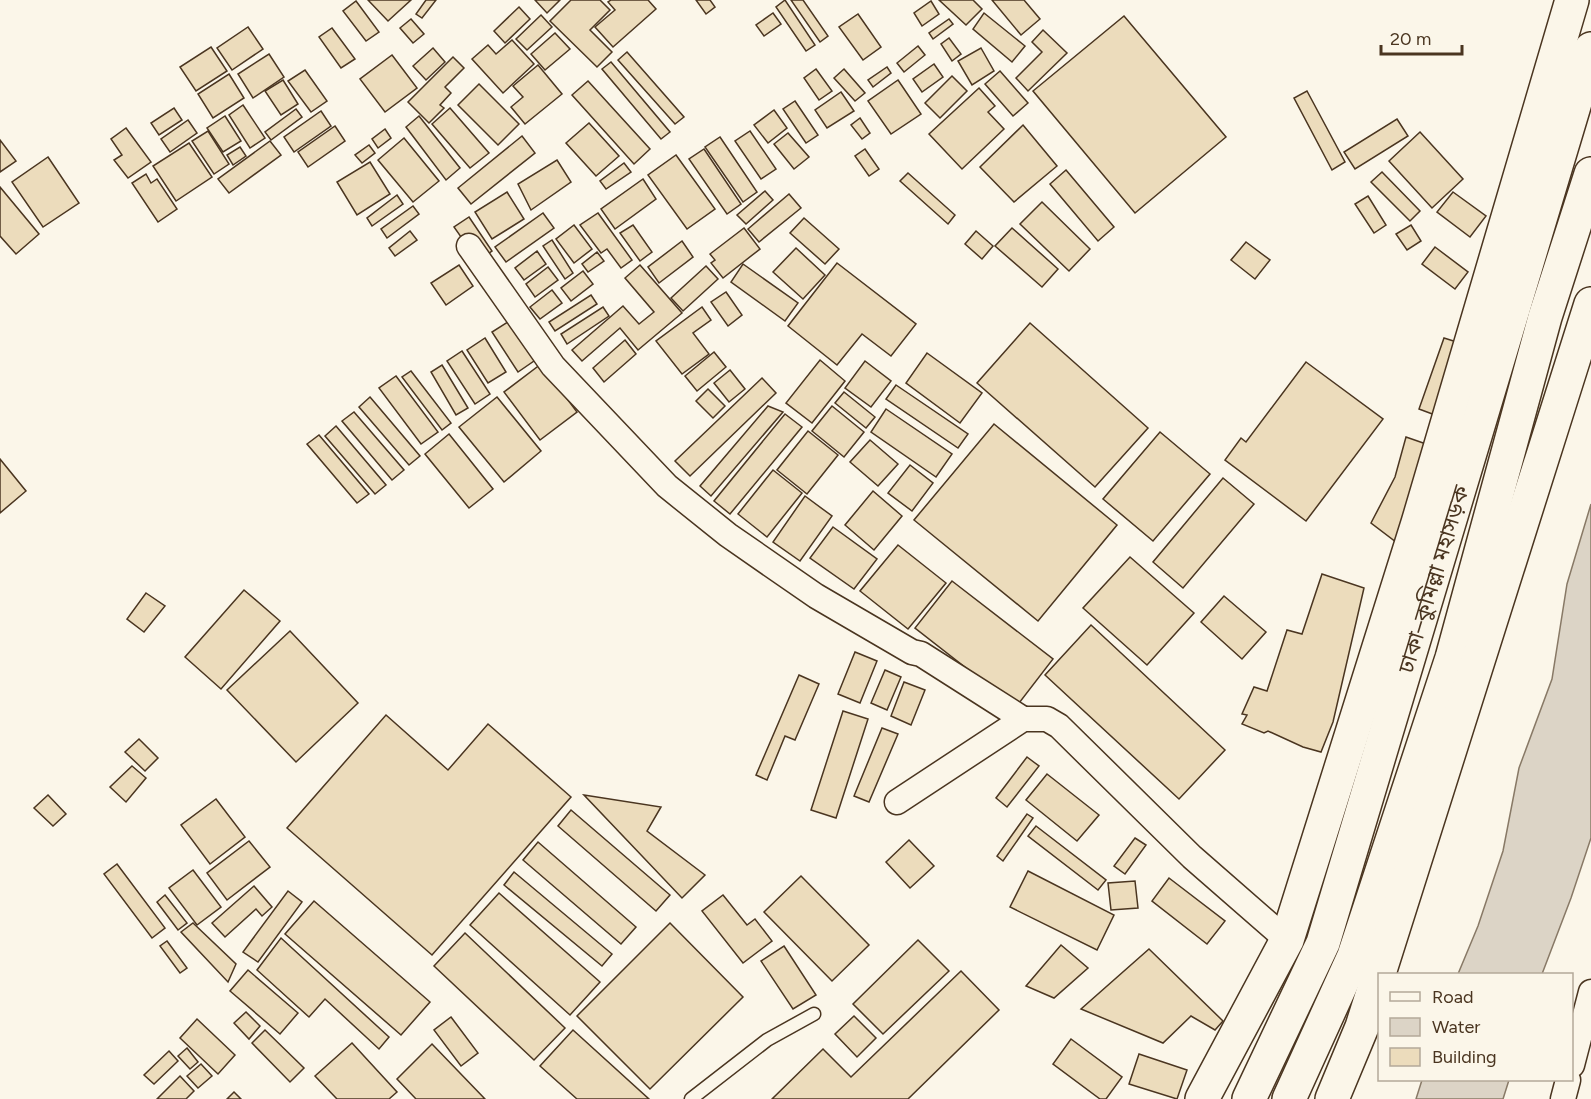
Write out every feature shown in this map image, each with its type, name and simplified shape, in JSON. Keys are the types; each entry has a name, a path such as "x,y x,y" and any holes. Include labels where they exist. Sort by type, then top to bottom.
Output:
{"highway":[{"path":"1202,1099 1287,940 1418,523 1572,0"},
{"name":"ঢাকা–কুমিল্লা মহাসড়ক","path":"1249,1099 1323,944 1591,49"},
{"name":"ঢাকা–কুমিল্লা মহাসড়ক","path":"1289,1099 1354,956 1441,692 1545,317 1591,174"},
{"path":"1379,973 1591,304"},
{"path":"1332,1099 1362,1027 1378,976"}],"street":[{"path":"469,246 553,366 668,486 728,535 816,596 912,652 921,654 1023,719 1047,719 1059,726 1192,857 1287,940"},
{"path":"897,802 1023,719"},
{"path":"1573,1061 1591,992"},
{"path":"1563,1099 1568,1081"}],"lane":[{"path":"691,1099 767,1040 814,1014"}],"water":[{"path":"1591,504 1591,838 1542,973 1458,973 1478,926 1503,851 1519,768 1552,679 1567,584"},
{"path":"1422,1081 1509,1081 1503,1099 1416,1099"}],"building":[{"path":"368,0 411,0 388,21"},
{"path":"426,0 436,0 422,18 416,14"},
{"path":"535,0 560,0 547,13"},
{"path":"571,0 600,0 610,10 590,30 612,52 597,67 550,21"},
{"path":"611,0 648,0 656,9 613,47 595,27 615,10 608,2"},
{"path":"696,0 710,0 715,7 706,14"},
{"path":"785,0 815,45 806,51 776,7"},
{"path":"791,0 803,0 828,36 820,42"},
{"path":"939,0 973,0 982,9 966,25"},
{"path":"992,0 1024,0 1040,19 1021,35"},
{"path":"356,1 379,32 366,41 343,11"},
{"path":"931,1 939,14 922,26 914,13"},
{"path":"519,7 530,19 505,43 494,31"},
{"path":"773,13 781,24 764,36 756,25"},
{"path":"984,13 1025,46 1012,62 973,29"},
{"path":"858,14 881,47 863,60 839,27"},
{"path":"541,15 552,27 527,50 516,39"},
{"path":"1124,16 1226,137 1135,213 1033,91"},
{"path":"411,19 424,34 413,43 400,28"},
{"path":"949,19 953,24 933,39 929,33"},
{"path":"248,27 263,49 232,70 217,48"},
{"path":"332,28 355,59 341,68 319,37"},
{"path":"1043,30 1067,53 1028,91 1016,78 1042,52 1032,42"},
{"path":"555,33 570,49 545,70 531,54"},
{"path":"949,38 961,54 952,61 941,44"},
{"path":"512,40 534,64 503,93 472,59 488,45 496,54"},
{"path":"918,46 925,55 904,72 897,63"},
{"path":"211,47 227,71 196,91 180,67"},
{"path":"433,48 445,62 426,80 413,66"},
{"path":"981,48 994,71 972,85 958,61"},
{"path":"627,52 684,117 675,124 618,60"},
{"path":"269,54 284,77 253,98 238,74"},
{"path":"392,55 417,88 385,112 360,79"},
{"path":"453,57 464,68 445,87 451,93 440,105 444,108 429,123 408,102"},
{"path":"611,62 670,132 661,139 602,69"},
{"path":"934,64 943,77 922,92 913,79"},
{"path":"538,65 562,94 525,124 511,107 523,97 513,86"},
{"path":"887,67 891,73 873,87 868,80"},
{"path":"816,69 832,91 819,100 804,78"},
{"path":"844,69 865,93 855,101 834,78"},
{"path":"305,70 327,101 311,112 288,81"},
{"path":"1000,71 1028,103 1013,116 985,84"},
{"path":"229,74 244,98 213,118 198,94"},
{"path":"952,76 967,91 940,118 925,103"},
{"path":"283,80 298,104 281,115 265,91"},
{"path":"898,80 921,114 891,134 868,101"},
{"path":"588,81 650,149 634,164 572,95"},
{"path":"479,84 519,124 498,145 458,105"},
{"path":"979,88 995,106 988,112 1004,129 962,169 929,134"},
{"path":"1307,91 1345,162 1332,170 1294,98"},
{"path":"841,92 854,111 827,128 815,110"},
{"path":"795,101 818,135 806,143 783,109"},
{"path":"243,105 265,138 250,148 229,115"},
{"path":"174,108 182,120 159,135 151,123"},
{"path":"450,108 489,153 470,168 432,124"},
{"path":"296,109 302,117 271,140 265,132"},
{"path":"774,110 787,128 768,143 754,125"},
{"path":"321,111 331,126 294,152 284,137"},
{"path":"225,116 241,141 223,152 207,128"},
{"path":"419,116 460,168 446,180 406,127"},
{"path":"860,118 870,133 862,139 851,125"},
{"path":"1397,119 1408,136 1355,169 1344,152"},
{"path":"188,120 197,133 170,152 161,139"},
{"path":"589,123 619,156 596,176 566,143"},
{"path":"1023,125 1057,166 1014,202 980,167"},
{"path":"335,126 345,141 308,167 298,152"},
{"path":"126,128 151,162 128,178 114,160 122,155 111,139"},
{"path":"385,129 391,138 378,148 372,139"},
{"path":"208,131 229,164 214,174 192,141"},
{"path":"750,131 776,169 761,179 735,141"},
{"path":"1420,132 1463,179 1432,208 1389,161"},
{"path":"788,133 809,157 794,169 774,144"},
{"path":"522,136 535,153 471,204 458,188"},
{"path":"720,137 757,192 743,202 705,147"},
{"path":"404,138 439,181 413,202 378,160"},
{"path":"0,140 16,161 0,172"},
{"path":"270,141 281,155 229,193 218,179"},
{"path":"189,143 212,177 176,201 153,166"},
{"path":"369,145 375,153 362,163 355,155"},
{"path":"240,147 246,156 233,165 227,155"},
{"path":"704,149 741,204 727,214 689,159"},
{"path":"865,149 879,169 869,176 855,156"},
{"path":"676,155 715,209 687,229 648,175"},
{"path":"48,157 79,203 43,227 12,182"},
{"path":"557,160 571,182 531,210 518,184"},
{"path":"370,162 390,194 357,215 337,182"},
{"path":"624,163 631,172 606,189 600,181"},
{"path":"1066,170 1114,227 1098,241 1050,184"},
{"path":"1382,172 1420,211 1410,221 1371,182"},
{"path":"908,173 955,215 948,224 900,181"},
{"path":"146,174 151,183 157,179 177,209 158,222 132,183"},
{"path":"643,179 656,199 615,229 601,209"},
{"path":"0,187 39,234 16,254 0,236"},
{"path":"765,191 773,200 746,224 737,215"},
{"path":"507,192 524,219 492,239 475,212"},
{"path":"1453,192 1486,216 1470,237 1437,212"},
{"path":"789,194 801,208 759,242 748,229"},
{"path":"397,195 403,204 372,226 367,218"},
{"path":"1368,196 1386,225 1374,233 1355,204"},
{"path":"1042,202 1090,249 1069,271 1020,224"},
{"path":"413,206 419,214 387,238 381,229"},
{"path":"543,213 554,228 506,262 495,247"},
{"path":"598,213 632,260 621,268 607,249 601,253 580,225"},
{"path":"469,217 492,251 478,261 454,227"},
{"path":"804,218 839,249 825,264 790,233"},
{"path":"574,225 592,249 574,263 556,239"},
{"path":"633,225 652,252 640,261 620,233"},
{"path":"1411,225 1421,241 1407,250 1396,234"},
{"path":"744,228 760,249 723,278 711,263 715,260 710,254"},
{"path":"1012,228 1058,269 1042,287 995,246"},
{"path":"410,231 417,240 395,256 389,248"},
{"path":"976,231 993,246 982,259 965,244"},
{"path":"552,240 573,273 565,279 543,246"},
{"path":"682,241 693,257 659,283 648,267"},
{"path":"1246,242 1270,260 1255,279 1231,260"},
{"path":"1435,247 1468,272 1455,289 1422,264"},
{"path":"796,248 825,275 803,299 773,272"},
{"path":"537,251 546,264 524,280 515,268"},
{"path":"597,252 604,261 588,272 582,264"},
{"path":"837,263 916,324 891,356 862,334 837,365 788,326"},
{"path":"743,264 798,303 785,321 731,282"},
{"path":"459,265 473,286 446,305 431,283"},
{"path":"640,265 682,313 638,350 620,328 582,361 572,350 623,306 639,324 654,312 625,278"},
{"path":"706,266 718,279 683,311 671,298"},
{"path":"548,267 558,280 535,297 526,284"},
{"path":"583,271 593,284 571,301 561,288"},
{"path":"552,290 562,303 540,319 530,307"},
{"path":"726,292 742,315 728,326 711,302"},
{"path":"591,295 597,304 555,331 549,322"},
{"path":"603,307 609,316 567,344 561,334"},
{"path":"702,307 711,320 693,333 709,354 682,374 656,341"},
{"path":"522,313 547,352 518,372 492,332"},
{"path":"1030,323 1148,428 1095,487 977,383"},
{"path":"485,338 506,372 488,383 467,350"},
{"path":"1444,338 1460,343 1435,415 1419,409"},
{"path":"625,340 636,354 604,382 593,368"},
{"path":"462,351 490,394 475,404 447,361"},
{"path":"714,352 726,367 697,391 685,376"},
{"path":"927,353 982,393 960,423 906,383"},
{"path":"820,360 845,381 812,423 786,403"},
{"path":"865,361 891,381 871,407 845,388"},
{"path":"1306,362 1383,419 1306,521 1225,460 1241,438 1246,442"},
{"path":"541,364 577,412 540,440 504,392"},
{"path":"442,365 468,408 456,415 431,372"},
{"path":"730,370 745,389 729,402 714,383"},
{"path":"411,371 451,423 442,430 402,377"},
{"path":"396,376 438,432 421,444 379,388"},
{"path":"762,378 776,393 690,476 675,461"},
{"path":"896,385 968,434 958,448 886,399"},
{"path":"708,389 725,406 713,418 696,401"},
{"path":"844,392 875,417 866,428 835,403"},
{"path":"370,397 420,456 409,465 359,407"},
{"path":"497,397 541,451 504,482 459,427"},
{"path":"768,406 783,412 711,496 700,486"},
{"path":"832,406 864,432 844,457 812,431"},
{"path":"886,409 952,454 936,477 871,432"},
{"path":"354,412 404,470 392,480 342,421"},
{"path":"785,414 802,427 730,514 714,501"},
{"path":"994,424 1117,525 1038,621 914,520"},
{"path":"336,426 386,485 375,494 325,436"},
{"path":"808,431 838,455 807,494 777,470"},
{"path":"1160,432 1210,474 1153,541 1103,499"},
{"path":"449,434 493,489 469,508 425,454"},
{"path":"319,435 369,494 357,503 307,444"},
{"path":"1406,437 1429,445 1396,542 1371,523 1395,477"},
{"path":"870,440 898,464 878,486 850,462"},
{"path":"0,459 26,491 0,513"},
{"path":"910,465 933,483 912,511 888,493"},
{"path":"773,470 802,493 767,537 738,514"},
{"path":"1223,478 1254,504 1183,588 1153,562"},
{"path":"873,491 902,516 874,550 845,525"},
{"path":"805,496 832,516 800,561 773,542"},
{"path":"833,527 877,559 854,589 810,558"},
{"path":"898,545 946,583 908,629 860,591"},
{"path":"1130,557 1194,613 1147,665 1083,608"},
{"path":"1322,574 1364,588 1333,722 1321,752 1303,747 1268,731 1264,733 1242,724 1247,715 1242,714 1254,687 1267,691 1287,630 1302,634"},
{"path":"952,581 1053,659 1016,707 915,628"},
{"path":"244,590 280,621 221,689 185,657"},
{"path":"146,593 165,606 144,632 127,619"},
{"path":"1224,596 1266,632 1242,659 1201,622"},
{"path":"1091,625 1225,750 1179,799 1045,675"},
{"path":"290,631 358,703 296,762 227,690"},
{"path":"855,652 877,661 860,703 838,694"},
{"path":"885,670 901,677 887,710 871,703"},
{"path":"799,675 819,684 795,740 785,736 767,780 756,775"},
{"path":"904,682 925,690 911,725 891,716"},
{"path":"843,711 868,719 836,818 811,810"},
{"path":"386,715 448,770 488,724 571,797 432,955 287,828"},
{"path":"882,728 898,734 869,802 854,796"},
{"path":"139,739 158,758 145,771 125,752"},
{"path":"1027,757 1039,766 1007,807 996,798"},
{"path":"132,766 146,778 126,802 110,787"},
{"path":"1047,774 1099,815 1077,841 1026,800"},
{"path":"48,795 66,814 53,826 34,808"},
{"path":"584,795 661,807 647,831 705,875 682,898"},
{"path":"216,799 245,837 210,864 181,825"},
{"path":"571,810 670,895 656,911 558,826"},
{"path":"1027,814 1033,818 1003,861 997,856"},
{"path":"1036,826 1106,880 1098,890 1028,836"},
{"path":"1135,838 1146,845 1125,874 1114,866"},
{"path":"909,840 934,866 910,888 886,862"},
{"path":"249,841 270,867 227,900 207,873"},
{"path":"538,842 636,927 621,944 523,860"},
{"path":"117,864 165,928 152,938 104,874"},
{"path":"193,870 221,907 197,925 169,888"},
{"path":"1028,871 1114,915 1097,950 1010,907"},
{"path":"514,872 612,954 602,966 504,885"},
{"path":"801,876 869,945 832,981 764,912"},
{"path":"1169,878 1225,921 1207,944 1152,901"},
{"path":"1135,881 1138,908 1111,910 1108,883"},
{"path":"254,886 272,907 262,916 256,909 225,937 212,923"},
{"path":"288,891 302,902 258,962 243,952"},
{"path":"499,893 600,982 570,1015 470,925"},
{"path":"165,895 187,923 178,930 157,902"},
{"path":"723,895 747,925 755,919 772,941 743,963 702,911"},
{"path":"314,901 430,1002 401,1035 285,934"},
{"path":"193,923 236,964 228,982 181,932"},
{"path":"670,923 743,997 650,1089 577,1016"},
{"path":"465,933 565,1028 534,1060 434,966"},
{"path":"281,938 389,1037 379,1049 325,999 309,1017 257,970"},
{"path":"918,940 949,971 883,1034 853,1004"},
{"path":"167,941 187,968 180,973 160,946"},
{"path":"1061,945 1088,968 1054,998 1026,986"},
{"path":"784,946 816,995 793,1009 761,961"},
{"path":"1149,949 1223,1021 1215,1030 1191,1016 1163,1043 1081,1009"},
{"path":"248,970 298,1013 280,1034 230,991"},
{"path":"961,971 999,1010 908,1099 772,1099 823,1049 851,1077"},
{"path":"246,1012 260,1026 249,1039 234,1023"},
{"path":"854,1016 876,1038 857,1057 835,1034"},
{"path":"451,1017 478,1053 461,1066 434,1030"},
{"path":"197,1019 235,1055 218,1074 180,1038"},
{"path":"265,1030 304,1068 290,1082 252,1043"},
{"path":"573,1030 649,1099 577,1099 540,1066"},
{"path":"1071,1039 1122,1077 1106,1099 1100,1099 1053,1064"},
{"path":"352,1043 397,1092 389,1099 337,1099 315,1076"},
{"path":"432,1044 485,1099 416,1099 397,1079"},
{"path":"187,1048 198,1062 190,1069 178,1056"},
{"path":"169,1051 178,1061 154,1084 144,1075"},
{"path":"1139,1054 1187,1070 1177,1099 1129,1084"},
{"path":"201,1064 212,1076 198,1088 187,1076"},
{"path":"180,1076 194,1091 186,1099 157,1099"},
{"path":"234,1092 241,1099 227,1099"}]}
